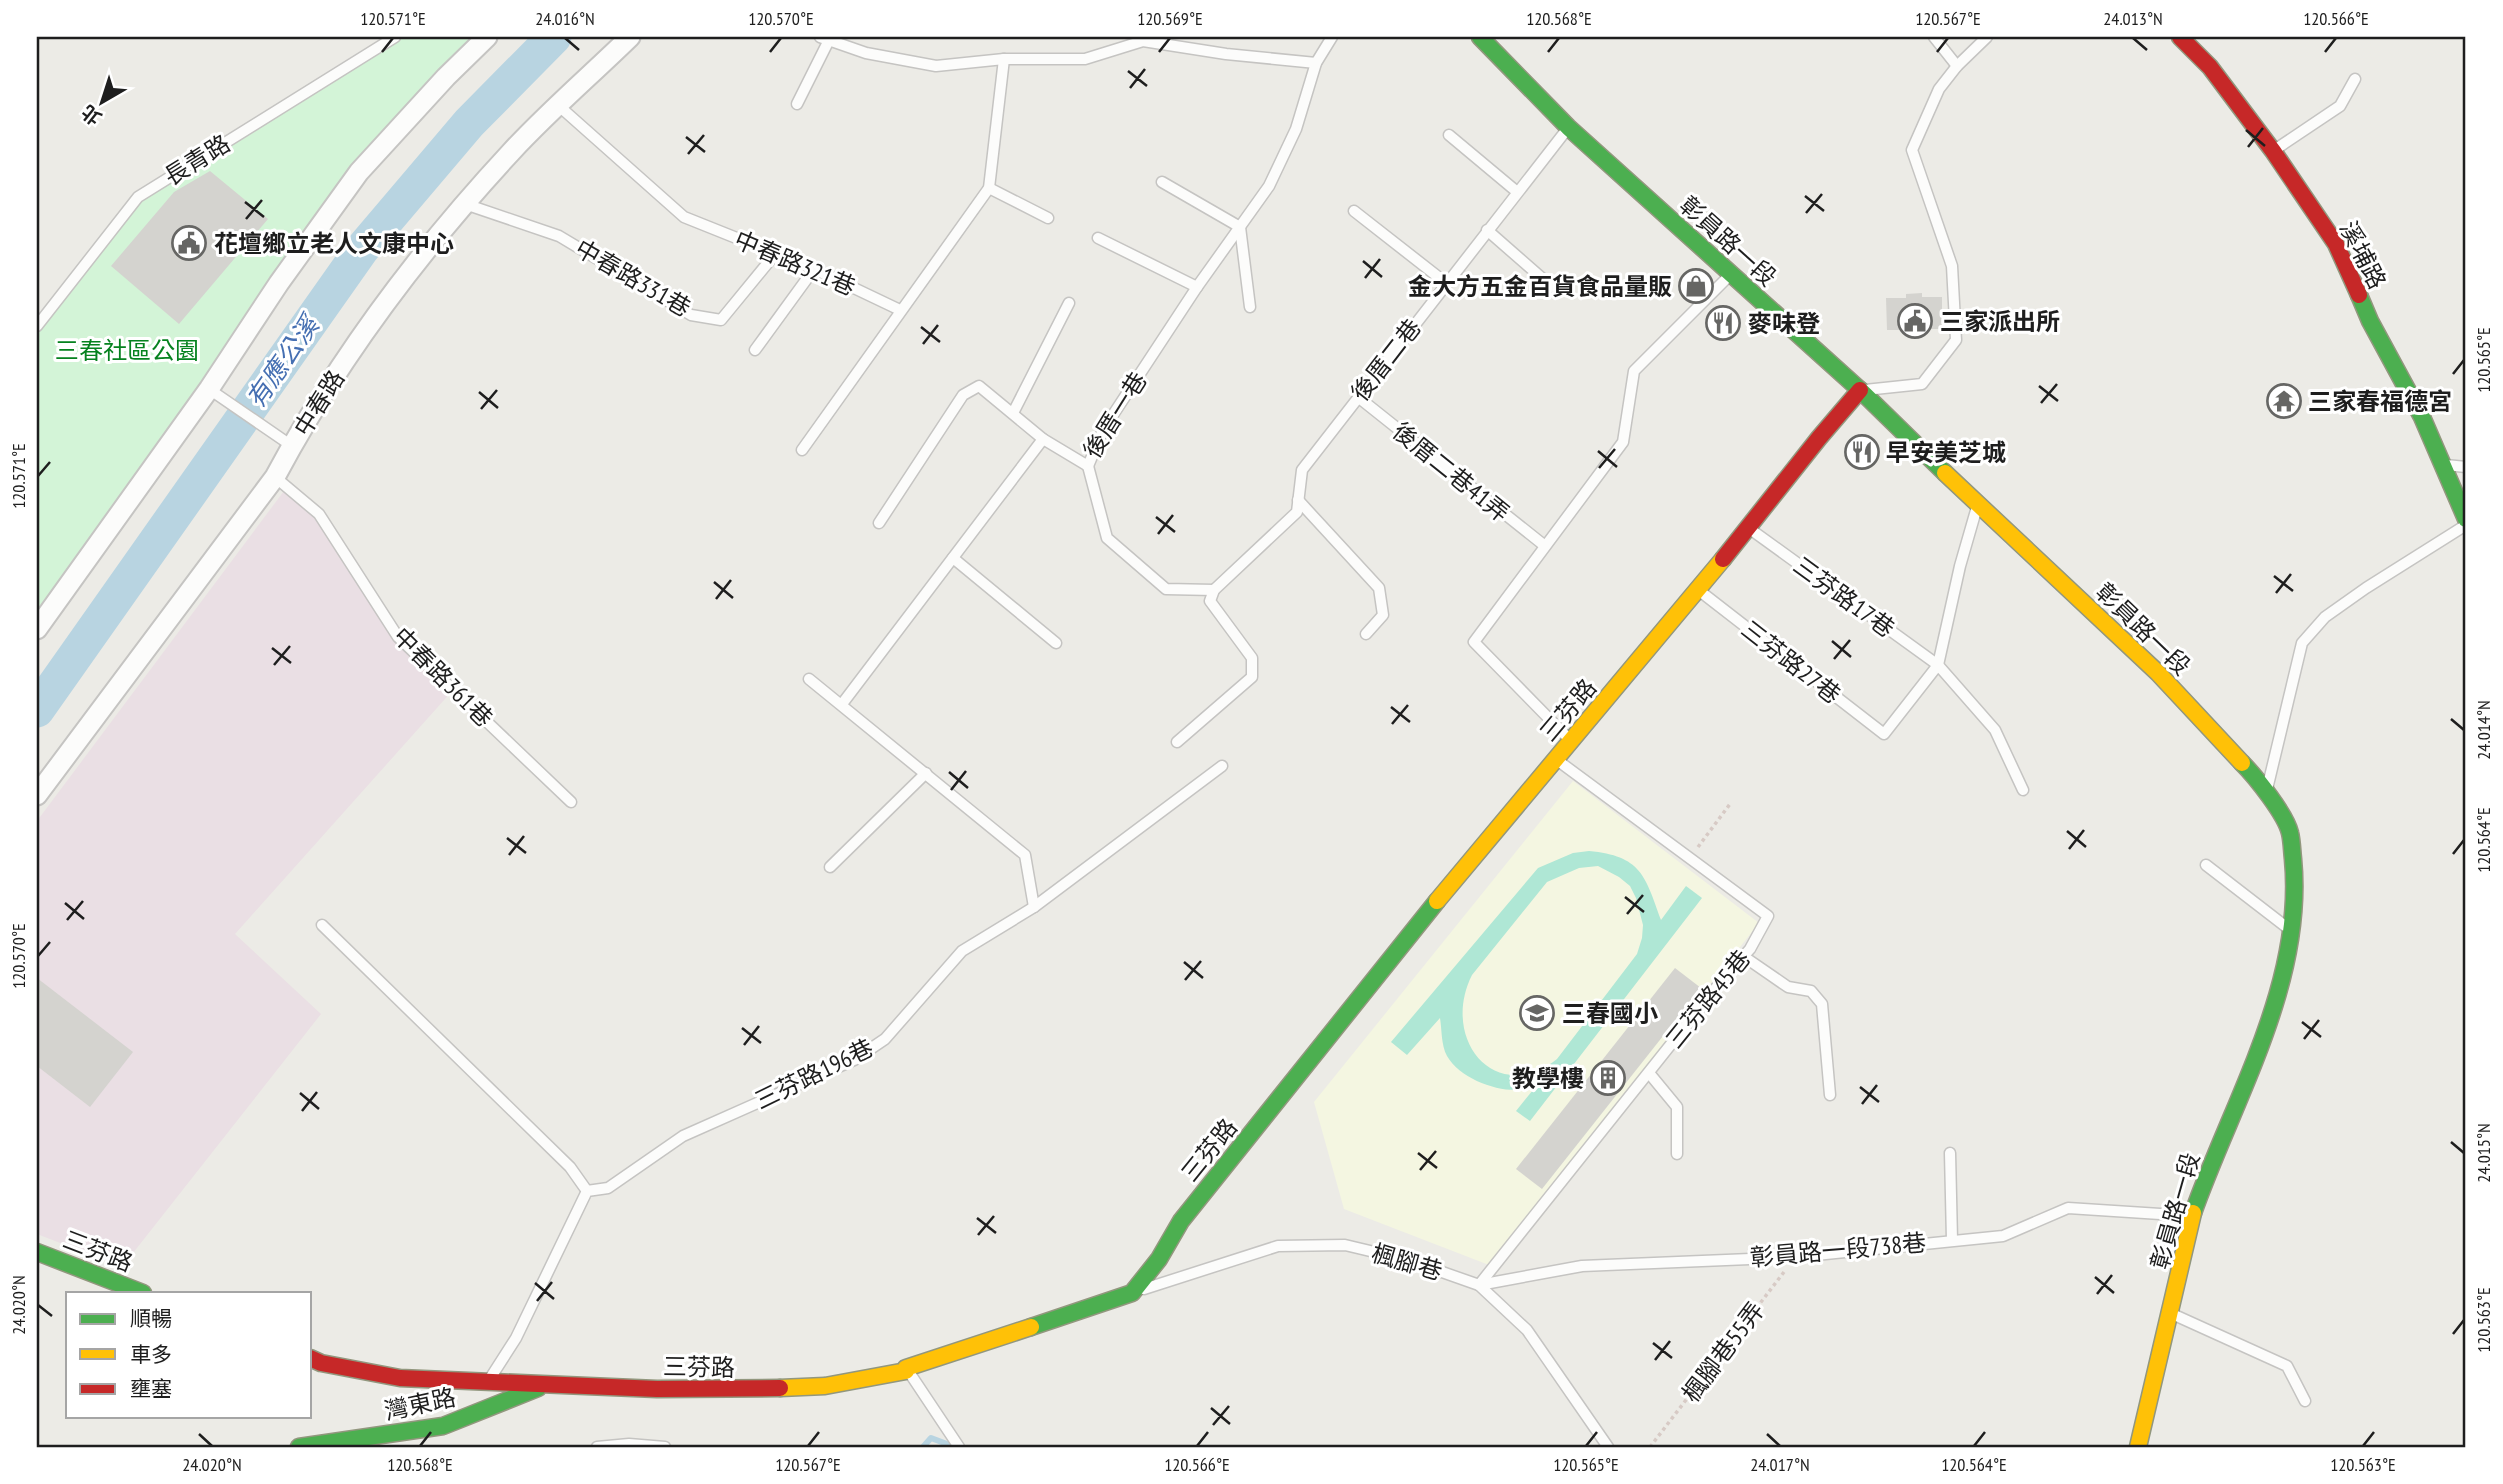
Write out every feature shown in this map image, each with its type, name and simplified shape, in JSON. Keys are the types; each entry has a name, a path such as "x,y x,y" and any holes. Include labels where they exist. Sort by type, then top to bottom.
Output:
{"street":[{"path":"37,629 209,389 279,283 359,172 446,77 487,37"},
{"name":"中春路","path":"37,795 275,477 358,340 465,204 514,149 631,37"},
{"name":"彰員路一段","path":"1480,37 1568,127 1860,390 1978,505 2158,673 2246,767 2266,792 2290,831 2295,881 2287,963 2267,1029 2213,1157 2192,1216 2138,1447"},
{"name":"溪埔路","path":"2180,37 2210,67 2273,151 2336,244 2370,321 2422,416 2466,519"},
{"name":"三芬路","path":"312,1359 400,1378 743,1390 825,1386 906,1371 906,1368 1132,1293 1159,1259 1181,1221 1443,894 1749,529 1860,390"},
{"name":"三芬路","path":"37,1252 140,1292"},
{"name":"灣東路","path":"299,1447 443,1426 544,1385"}],"lane":[{"name":"長青路","path":"37,326 138,197 395,37"},
{"name":"後厝一巷","path":"842,704 1043,439 1088,466 1103,430 1197,287 1269,186 1296,129 1316,63 1329,37"},
{"path":"1934,37 1957,66"},
{"path":"1860,390 1922,384 1956,340 1952,266 1912,150 1939,89 1957,66 1987,37"},
{"path":"797,104 824,38 866,53 936,66 1004,59 1085,59 1143,41 1226,54 1316,63"},
{"path":"802,450 989,188 1004,59"},
{"path":"2273,151 2340,106 2355,79"},
{"name":"中春路321巷","path":"559,106 684,217 814,269 900,310"},
{"name":"後厝二巷","path":"1214,590 1297,512 1302,470 1568,127"},
{"path":"1449,135 1516,191"},
{"path":"1162,182 1240,227 1250,307"},
{"path":"989,188 1048,218"},
{"name":"中春路331巷","path":"465,204 559,236 691,315 701,317 721,320 776,253"},
{"path":"1354,211 1446,284"},
{"path":"1487,230 1552,287"},
{"path":"1098,238 1197,287"},
{"path":"755,350 814,269"},
{"path":"1571,742 1474,642 1623,442 1634,371 1731,274"},
{"path":"1013,414 1069,303"},
{"path":"880,523 963,395 979,386 1043,439"},
{"path":"209,389 292,446"},
{"name":"後厝二巷41弄","path":"1358,397 1545,546"},
{"path":"2444,465 2466,467"},
{"path":"1088,466 1107,538 1166,589 1214,590 1210,601 1252,658 1252,677 1177,742"},
{"name":"中春路361巷","path":"275,477 319,514 398,637 571,802"},
{"path":"1298,500 1379,588 1382,615 1366,634"},
{"path":"1938,665 1960,566 1978,505"},
{"path":"2266,792 2302,643 2325,617 2466,525"},
{"name":"三芬路17巷","path":"1749,529 1938,665 1995,730 2022,790"},
{"path":"953,558 1056,643"},
{"name":"三芬路27巷","path":"1698,589 1884,734 1938,665"},
{"path":"809,679 1025,855 1034,907"},
{"name":"三芬路45巷","path":"1479,1285 1743,956 1768,916 1556,759"},
{"name":"三芬路196巷","path":"587,1191 608,1188 683,1136 854,1060 885,1039 962,951 1034,907 1222,766"},
{"path":"830,867 926,773"},
{"path":"2206,866 2292,932"},
{"path":"322,925 570,1167 587,1191 516,1338 488,1382"},
{"path":"1743,956 1788,987 1811,991 1822,1004 1830,1095"},
{"path":"1649,1073 1677,1107 1677,1154"},
{"path":"1950,1153 1952,1240"},
{"name":"彰員路一段738巷","path":"1479,1285 1582,1266 1796,1257 2003,1236 2068,1208 2192,1216"},
{"name":"楓腳巷","path":"1132,1293 1278,1246 1345,1245 1408,1260 1479,1285 1527,1329 1608,1447"},
{"path":"2170,1313 2287,1366 2305,1401"},
{"path":"906,1368 959,1447"},
{"path":"597,1447 629,1444 664,1447"}],"path":[{"path":"1690,857 1730,804"},
{"name":"楓腳巷55弄","path":"1650,1447 1796,1257"}],"shaded area":[{"path":"287,487 319,514 398,637 453,690 235,934 321,1014 122,1267 37,1234 37,821"},
{"name":"三春國小","path":"1573,781 1759,923 1489,1265 1344,1209 1314,1102"}],"green space":[{"name":"三春社區公園","path":"398,37 474,37 206,381 37,614 37,331 143,199"},
{"path":"1589,851 1630,863 1645,880 1661,920 1686,886 1702,898 1530,1121 1516,1111 1537,1085 1520,1090 1506,1089 1477,1081 1459,1070 1445,1052 1440,1018 1407,1055 1391,1042 1538,868 1573,853","holes":["1598,866 1630,886 1643,925 1637,954 1557,1059 1534,1072 1513,1075 1494,1070 1479,1059 1468,1042 1463,1022 1464,999 1472,975 1547,882 1579,868"]}],"building":[{"name":"花壇鄉立老人文康中心","path":"210,171 268,219 179,324 111,266 174,192"},
{"name":"三家派出所","path":"1922,293 1922,297 1942,297 1942,329 1923,329 1923,334 1907,334 1907,330 1887,330 1886,298 1906,298 1906,294"},
{"name":"教學樓","path":"1675,968 1701,988 1542,1189 1516,1169"},
{"path":"37,978 133,1052 90,1107 37,1066"}],"waterway":[{"name":"有應公溪","path":"37,710 362,249 469,123 554,37"},
{"path":"923,1447 931,1438 955,1447"}],"traffic: fast":[{"path":"1480,37 1568,127 1860,390 1945,473"},
{"path":"2359,295 2370,321 2422,417 2466,519"},
{"path":"2193,1213 2277,996 2288,951 2294,905 2291,836 2287,825 2270,796 2242,763"},
{"path":"1031,1327 1132,1293 1159,1259 1181,1221 1437,901"},
{"path":"37,1252 140,1292"},
{"path":"299,1447 443,1426 538,1388"}],"traffic: slow":[{"path":"1945,473 2158,673 2242,763"},
{"path":"1437,901 1723,559"},
{"path":"2138,1447 2193,1213"},
{"path":"780,1388 825,1386 906,1371 906,1368 1031,1327"}],"traffic: jam":[{"path":"2180,37 2210,67 2273,151 2336,244 2359,295"},
{"path":"1723,559 1860,390"},
{"path":"312,1359 400,1378 657,1389 780,1388"}],"place":[{"name":"花壇鄉立老人文康中心","path":"189,243"},
{"name":"金大方五金百貨食品量販","path":"1696,286"},
{"name":"三家派出所","path":"1915,321"},
{"name":"麥味登","path":"1723,323"},
{"name":"三家春福德宮","path":"2284,401"},
{"name":"早安美芝城","path":"1862,452"},
{"name":"三春國小","path":"1537,1013"},
{"name":"教學樓","path":"1608,1078"}]}
